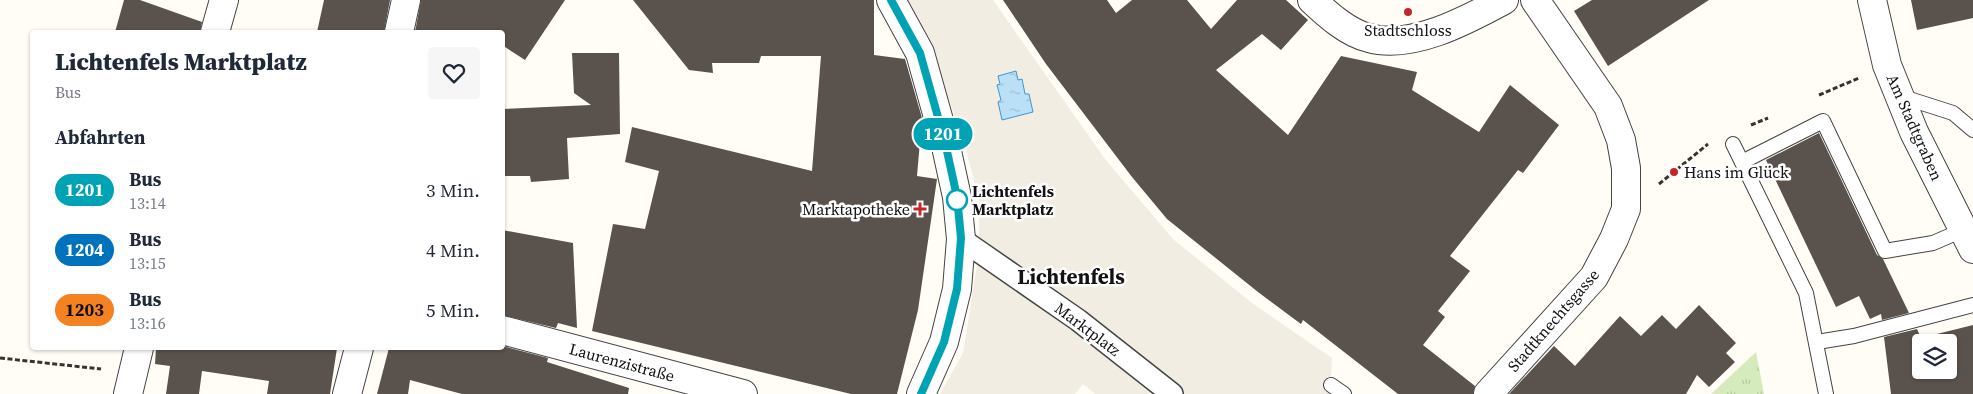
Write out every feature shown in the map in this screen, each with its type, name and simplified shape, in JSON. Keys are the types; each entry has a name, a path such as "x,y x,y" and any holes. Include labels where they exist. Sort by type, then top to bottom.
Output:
{"street":[{"path":"216,30 224,0"},
{"path":"399,30 406,0"},
{"path":"891,0 920,53 945,142 955,188 961,238 957,289 944,342 921,394"},
{"path":"1312,0 1334,20 1369,38 1397,41 1443,30 1504,0"},
{"name":"Stadtknechtsgasse","path":"1488,394 1594,277 1614,239 1626,209 1626,168 1621,140 1608,106 1535,0"},
{"name":"Am Stadtgraben","path":"1872,0 1887,65 1899,96 1914,132 1968,240"},
{"name":"Marktplatz","path":"961,238 1078,320 1172,394"},
{"name":"Laurenzistraße","path":"505,331 742,394"},
{"path":"347,394 358,350"}],"lane":[{"path":"1899,96 1953,112 1973,130"},
{"path":"1742,162 1824,121 1885,251 1933,243 1968,240"},
{"path":"1733,144 1806,293 1826,394"},
{"path":"1817,342 1854,336 1973,305"},
{"path":"1331,385 1344,394"}],"path":[{"path":"0,358 133,371"}],"green space":[{"path":"1756,352 1764,394 1711,394"}],"shaded area":[{"path":"906,0 993,0 1105,159 1173,239 1252,303 1332,358 1330,394 1095,394 1083,384 1075,394 940,394 963,353 979,252 979,200 964,142 921,23"}],"water":[{"path":"1016,71 1018,80 1022,79 1025,94 1029,94 1033,112 1002,120 998,102 1001,100 997,85 1000,84 998,76"}],"building":[{"path":"124,0 140,0 202,22 200,30 116,30"},
{"path":"324,0 390,0 384,30 317,30"},
{"path":"421,0 565,0 525,60 505,47 505,30 415,30"},
{"path":"633,0 874,0 874,55 905,59 922,118 917,176 937,179 918,310 897,394 851,394 592,331 613,224 645,229 659,171 625,162 632,127 812,171 821,56 761,56 759,63 712,63 713,73 689,70"},
{"path":"1003,0 1107,0 1116,13 1132,0 1187,0 1211,29 1237,0 1286,0 1308,20 1281,50 1262,34 1216,70 1288,135 1341,56 1417,72 1412,90 1479,132 1510,85 1559,125 1523,173 1518,170 1450,256 1470,271 1438,311 1445,317 1423,345 1475,386 1473,394 1398,394 1303,320 1301,324 1258,292 1167,219 1132,177 1046,64"},
{"path":"1592,0 1709,0 1608,66 1574,11"},
{"path":"1911,0 1973,0 1973,18 1917,30"},
{"path":"572,53 619,53 620,134 567,138 569,179 531,182 530,176 505,176 505,109 591,105 574,93"},
{"path":"1819,133 1877,255 1883,259 1909,313 1882,320 1881,314 1870,319 1859,296 1836,307 1766,160"},
{"path":"505,231 573,243 577,328 558,323 556,328 505,316"},
{"path":"1699,305 1736,343 1726,353 1735,362 1709,387 1697,375 1686,394 1509,394 1554,346 1575,366 1620,316 1641,336 1662,315 1676,329"},
{"path":"1973,325 1973,394 1891,394 1884,337 1917,329 1919,334 1912,334 1912,379 1957,379 1957,334 1937,334"},
{"path":"505,347 548,358 547,362 629,388 628,394 462,394 410,380 408,394 377,394 388,350 505,350"},
{"path":"156,350 337,350 330,394 267,394 269,381 202,371 199,394 166,394 170,366 155,364"}],"bus line":[{"name":"1201","path":"891,0 920,53 945,142 957,197 961,238 957,289 944,342 921,394"}],"place":[{"name":"Stadtschloss","path":"1408,12"},
{"name":"Hans im Glück","path":"1674,172"},
{"name":"Lichtenfels Marktplatz","path":"957,200"},
{"name":"Marktapotheke","path":"920,209"}],"district":[{"name":"Lichtenfels","path":"1071,277"}]}
